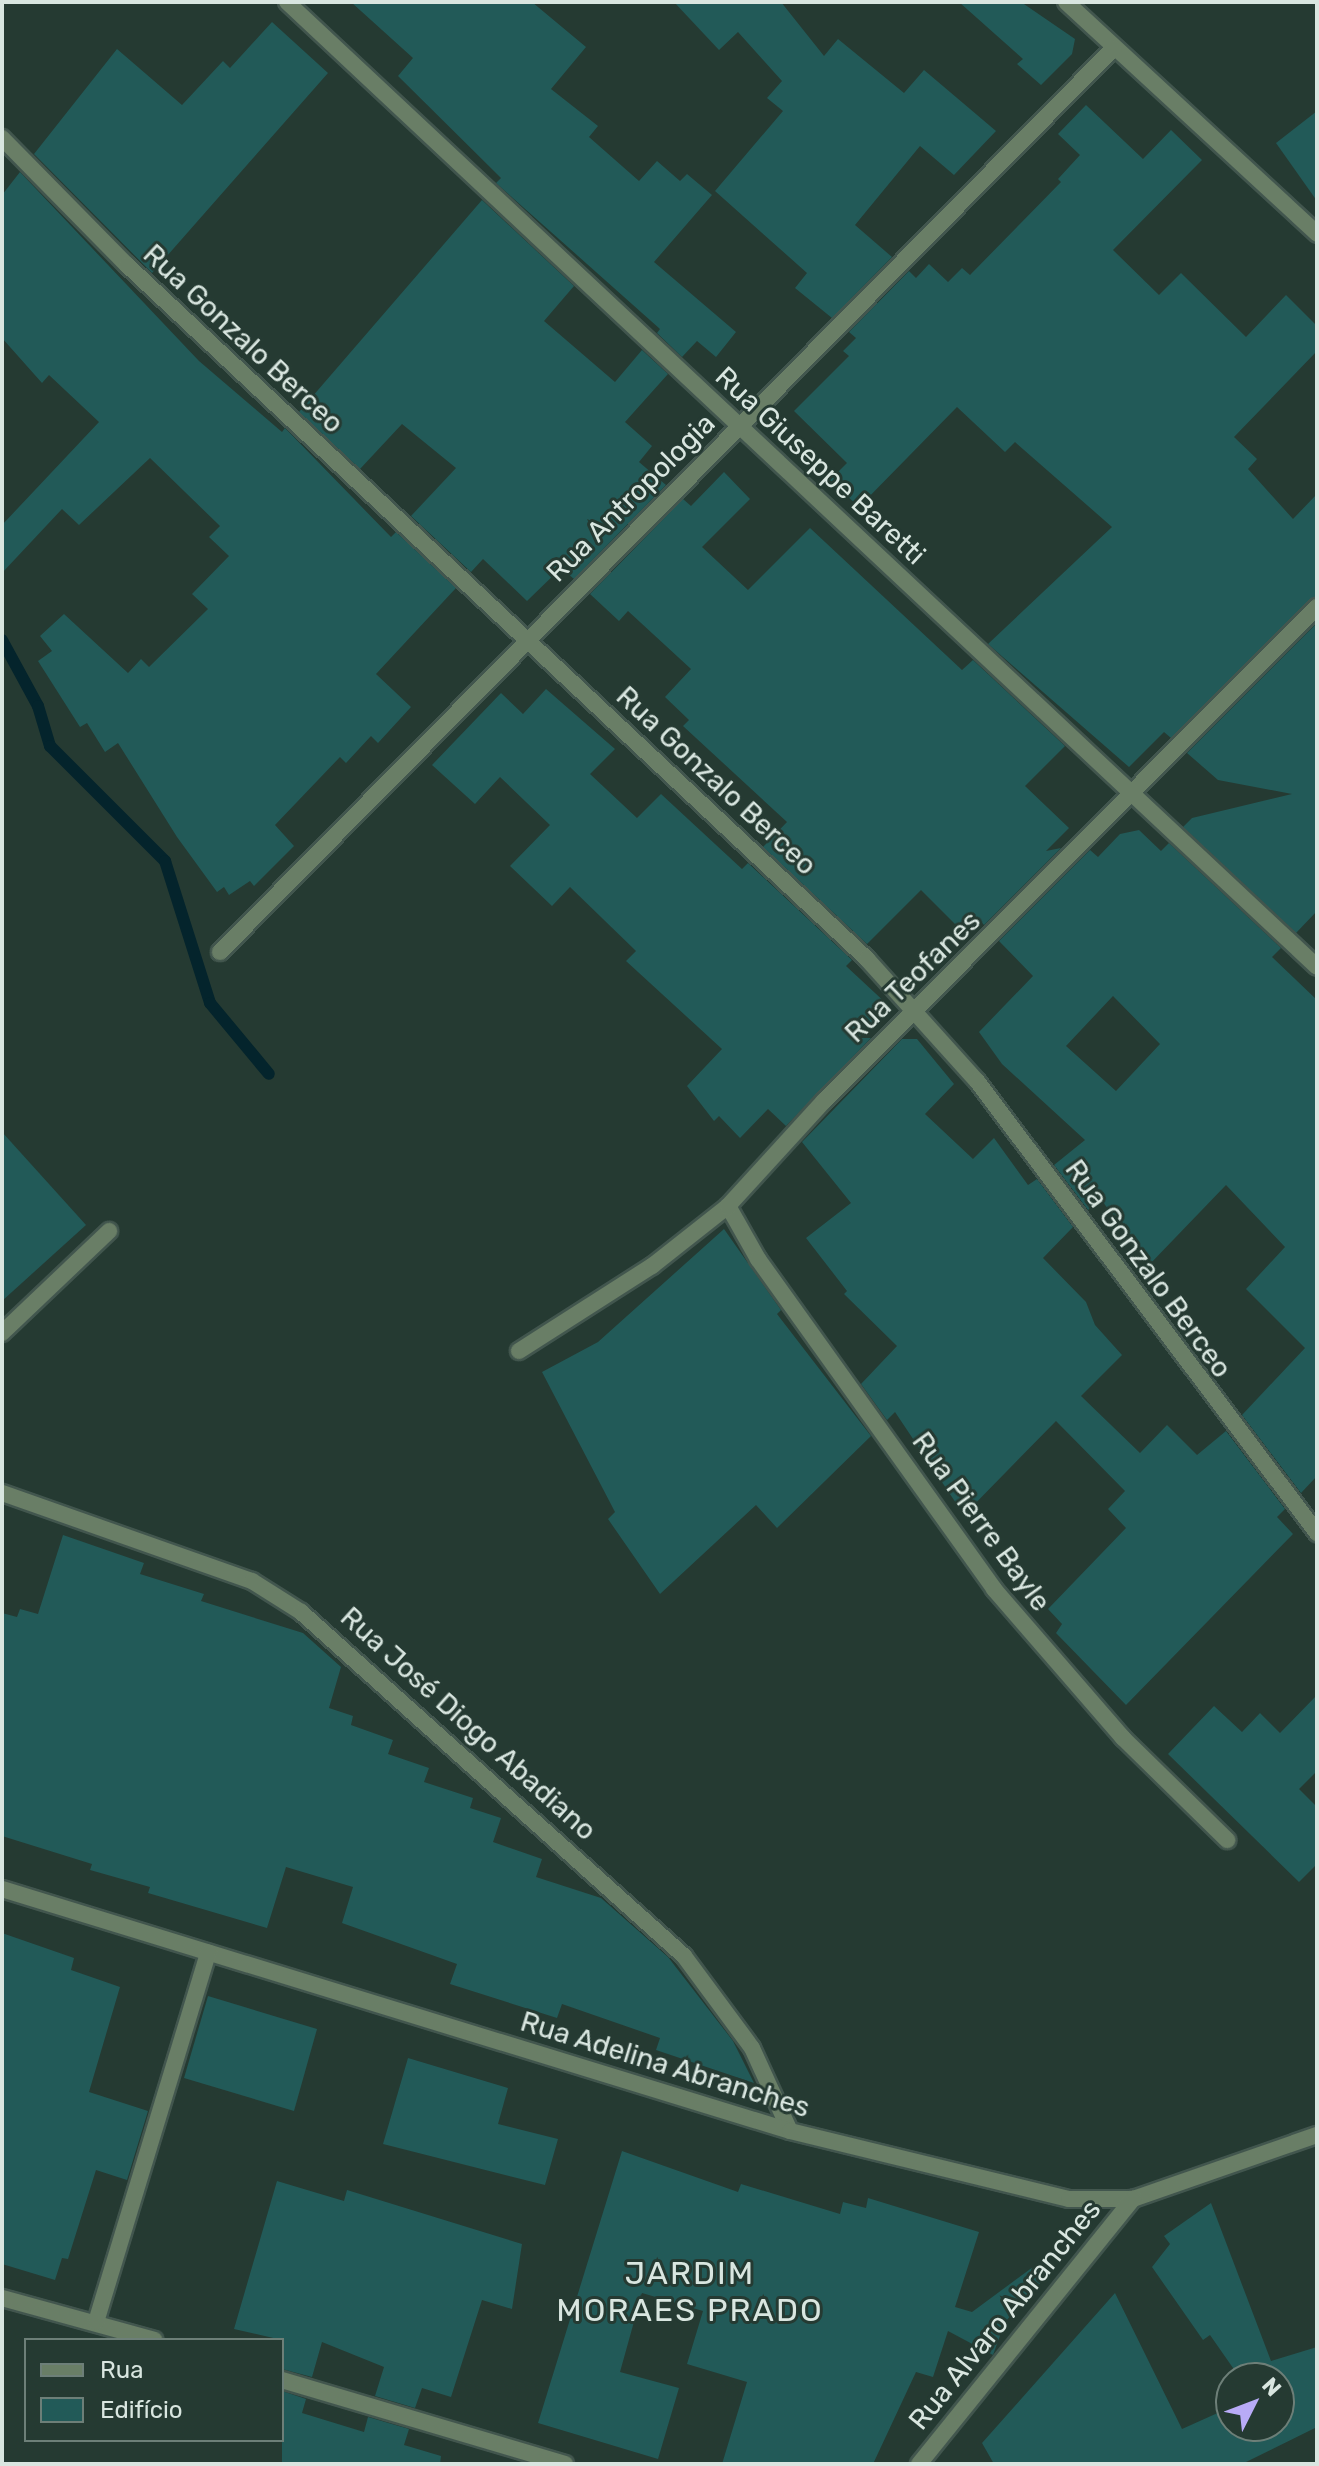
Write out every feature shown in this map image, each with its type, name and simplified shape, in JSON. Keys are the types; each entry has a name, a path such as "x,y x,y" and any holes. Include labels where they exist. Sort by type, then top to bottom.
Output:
{"street":[{"name":"Rua Giuseppe Baretti","path":"287,2 1317,967"},
{"path":"1066,2 1317,234"},
{"name":"Rua Antropologia","path":"220,952 1114,48"},
{"name":"Rua Gonzalo Berceo","path":"2,138 127,265 789,883 916,1012 977,1081 1317,1533"},
{"name":"Rua Teofanes","path":"519,1351 652,1266 728,1206 1317,607"},
{"name":"Rua Pierre Bayle","path":"728,1206 758,1259 994,1589 1123,1738 1227,1840"},
{"path":"2,1333 109,1231"},
{"name":"Rua José Diogo Abadiano","path":"2,1493 252,1581 301,1612 684,1956 752,2048 790,2131"},
{"name":"Rua Adelina Abranches","path":"2,1889 790,2131 1069,2199 1133,2199 1317,2135"},
{"path":"96,2322 208,1953"},
{"name":"Rua Alvaro Abranches","path":"919,2464 1133,2199"},
{"path":"2,2298 148,2338"},
{"path":"284,2381 565,2464"}],"building":[{"path":"351,2 532,2 586,47 551,89 598,126 589,137 639,181 657,161 680,181 687,174 712,195 654,262 736,332 716,357 697,341 682,357 657,333 660,329 496,183 501,178 398,76 413,58"},
{"path":"674,2 781,2 824,56 838,39 904,93 924,70 996,131 954,175 920,146 855,225 892,257 832,318 795,288 807,273 715,191 783,111 767,98 782,81 738,32 719,50"},
{"path":"959,2 1021,2 1075,39 1072,54 1041,85 1017,64 1023,59"},
{"path":"272,22 328,73 152,273 34,154 117,49 182,105 223,61 230,68"},
{"path":"1086,105 1143,159 1171,130 1202,160 1113,250 1159,295 1181,273 1246,337 1286,295 1317,326 1317,351 1234,437 1257,459 1248,469 1293,519 1317,494 1317,596 1171,738 1164,732 1129,767 988,644 1112,527 1015,442 1005,452 957,407 859,507 830,480 847,463 794,411 849,356 843,351 856,338 849,332 909,271 916,278 929,264 948,282 962,268 970,275 1061,182 1058,179 1080,155 1058,134"},
{"path":"1317,111 1317,201 1276,143"},
{"path":"20,172 199,361 282,432 285,428 391,537 396,532 456,588 376,674 411,707 378,743 371,736 346,763 340,757 275,825 294,846 254,886 250,881 229,895 224,887 217,892 177,837 118,743 105,752 87,723 80,727 38,661 52,651 40,636 64,614 128,673 141,659 149,667 208,609 192,594 229,556 209,537 220,526 150,458 79,525 62,509 2,573 2,525 99,422 49,375 42,383 2,338 2,195"},
{"path":"482,200 574,286 544,321 615,382 642,350 668,374 625,422 652,446 639,462 666,485 574,579 561,568 527,601 483,559 471,572 411,516 456,468 402,424 360,469 299,412"},
{"path":"724,472 750,499 702,547 748,590 810,528 962,670 973,660 1065,746 1025,786 1069,828 1046,851 1061,848 984,925 977,917 963,932 921,890 867,944 763,847 787,822 683,726 689,720 665,697 691,669 628,611 619,621 590,594 683,499 691,506"},
{"path":"1317,623 1317,911 1296,933 1183,827 1192,818 1292,794 1218,780 1187,753"},
{"path":"546,689 615,749 590,774 637,818 661,794 742,869 748,863 852,960 846,966 889,1006 858,1038 871,1038 786,1126 768,1109 740,1138 719,1116 714,1121 687,1086 722,1049 626,961 636,951 570,887 552,906 510,866 550,825 500,777 475,804 432,765 501,693 523,714"},
{"path":"1139,830 1161,851 1169,843 1281,948 1272,957 1317,1000 1317,1476 1301,1493 1242,1415 1305,1348 1246,1289 1285,1247 1226,1185 1149,1265 1100,1198 1088,1210 1054,1165 1085,1140 1002,1064 979,1032 1033,976 999,941 1090,850 1098,857 1120,834","holes":["1113,996 1160,1044 1116,1091 1066,1046"]},
{"path":"902,1039 917,1039 954,1084 925,1114 973,1159 994,1138 1028,1185 1037,1179 1073,1227 1043,1258 1086,1302 1095,1325 1122,1355 1081,1396 1140,1453 1167,1425 1197,1455 1226,1431 1285,1509 1277,1517 1293,1534 1126,1705 1056,1633 1062,1624 1048,1609 1126,1528 1108,1509 1125,1491 1056,1421 964,1515 895,1412 887,1420 861,1384 897,1346 844,1294 847,1291 806,1238 851,1203 802,1142"},
{"path":"2,1132 86,1225 2,1301"},
{"path":"724,1229 781,1310 777,1314 871,1436 777,1528 756,1505 660,1594 608,1519 615,1512 542,1372 598,1342"},
{"path":"63,1535 144,1563 140,1574 204,1594 201,1601 303,1633 341,1667 329,1708 353,1716 351,1725 393,1740 388,1754 429,1768 424,1782 473,1798 470,1808 501,1818 493,1842 542,1859 536,1877 601,1898 668,1957 733,2041 754,2083 656,2050 660,2038 562,2004 557,2018 450,1984 457,1964 342,1923 353,1887 286,1867 267,1928 148,1893 150,1887 90,1870 92,1864 2,1836 2,1613 17,1617 20,1609 38,1614"},
{"path":"1317,1695 1317,1771 1299,1789 1317,1807 1317,1864 1299,1882 1168,1754 1214,1706 1242,1732 1260,1713 1280,1733"},
{"path":"2,1933 74,1958 71,1970 120,1987 89,2092 148,2111 127,2180 96,2170 68,2259 62,2258 55,2280 2,2264"},
{"path":"208,1996 317,2029 294,2111 184,2078"},
{"path":"408,2058 508,2088 498,2124 558,2139 545,2185 383,2144"},
{"path":"622,2151 738,2192 741,2184 840,2214 843,2202 866,2208 868,2198 979,2232 955,2307 972,2312 1033,2267 1044,2279 1005,2322 993,2355 948,2331 933,2377 916,2372 873,2464 722,2464 747,2382 687,2364 703,2311 642,2293 620,2372 679,2388 658,2459 538,2423"},
{"path":"277,2181 344,2201 347,2190 522,2244 512,2309 482,2300 451,2397 422,2388 415,2408 375,2396 384,2367 322,2342 312,2377 284,2370 284,2338 234,2329"},
{"path":"1211,2203 1271,2361 1317,2347 1317,2427 1295,2438 1295,2362 1229,2362 1210,2335 1203,2340 1152,2267 1170,2244 1164,2236"},
{"path":"1115,2293 1182,2429 1215,2414 1215,2442 1287,2442 1242,2464 994,2464 982,2443"},
{"path":"284,2392 306,2399 302,2413 364,2432 368,2417 409,2429 404,2445 441,2456 440,2464 282,2464"}],"waterway":[{"path":"2,640 38,706 50,746 165,861 210,1003 269,1074"}],"district":[{"name":"JARDIM MORAES PRADO","path":"690,2292"}]}
